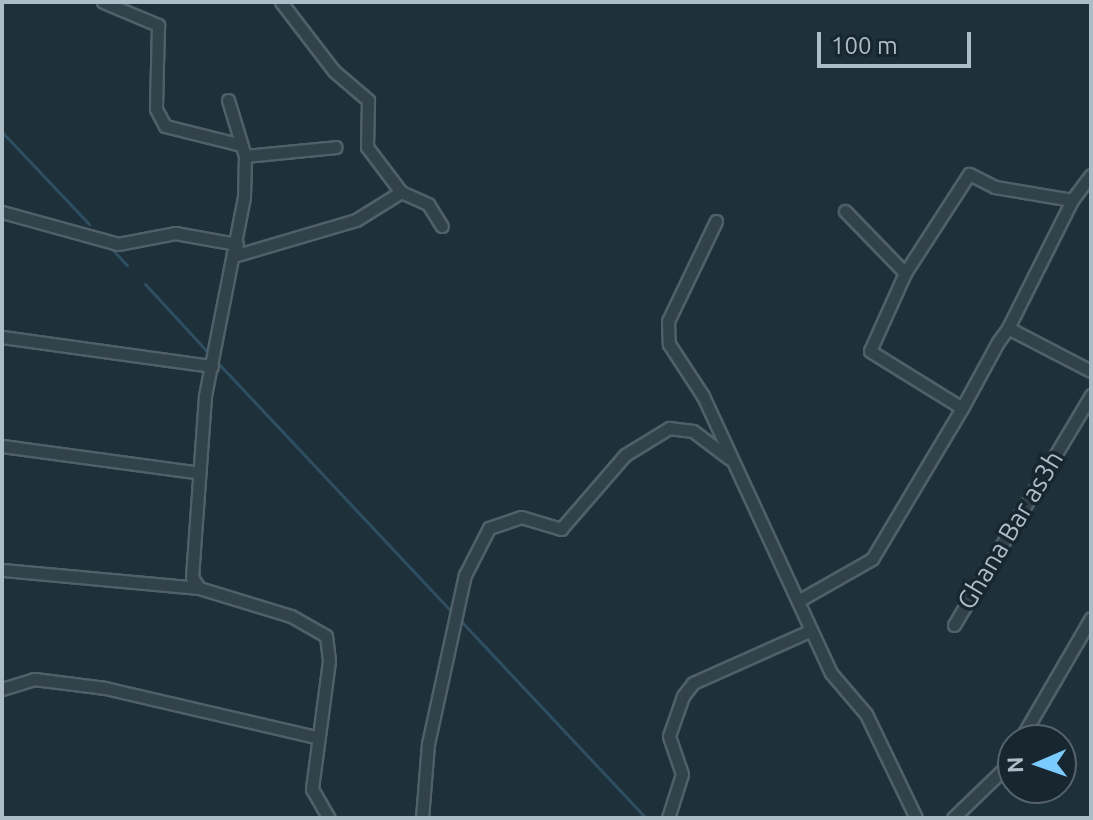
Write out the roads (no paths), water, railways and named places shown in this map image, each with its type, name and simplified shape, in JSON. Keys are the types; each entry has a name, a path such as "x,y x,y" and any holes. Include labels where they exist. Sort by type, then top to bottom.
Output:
{"street":[{"path":"103,2 158,25 156,109 165,126 243,150 336,147"},
{"path":"281,2 334,71 368,100 363,121 371,157 401,192 428,204 442,226"},
{"path":"199,588 192,577 195,472 212,366 237,250 243,150 228,100"},
{"path":"962,408 870,351 905,273 969,174 995,187 1072,200"},
{"path":"798,601 872,559 1008,328 1072,200 1091,175"},
{"path":"2,212 118,244 175,233 237,250 356,220 401,192"},
{"path":"845,211 905,273"},
{"path":"716,221 667,333 731,460 798,601 809,631 872,725 916,818"},
{"path":"1008,328 1091,371"},
{"path":"2,337 212,366"},
{"name":"Ghana Bar as3h","path":"954,625 1091,395"},
{"path":"422,818 428,744 465,575 489,528 521,517 561,529 625,455 669,428 693,431 731,460"},
{"path":"2,446 195,472"},
{"path":"2,570 199,588 291,616 326,636 329,661 316,737 312,789 323,815"},
{"path":"1029,724 1091,618"},
{"path":"668,818 682,774 669,736 683,696 693,683 809,631"},
{"path":"2,689 34,679 105,688 316,737"},
{"path":"953,818 997,775"}],"waterway":[{"path":"2,132 89,224"},
{"path":"110,247 127,265"},
{"path":"145,284 206,350"},
{"path":"218,363 454,614"},
{"path":"459,619 646,818"}]}
